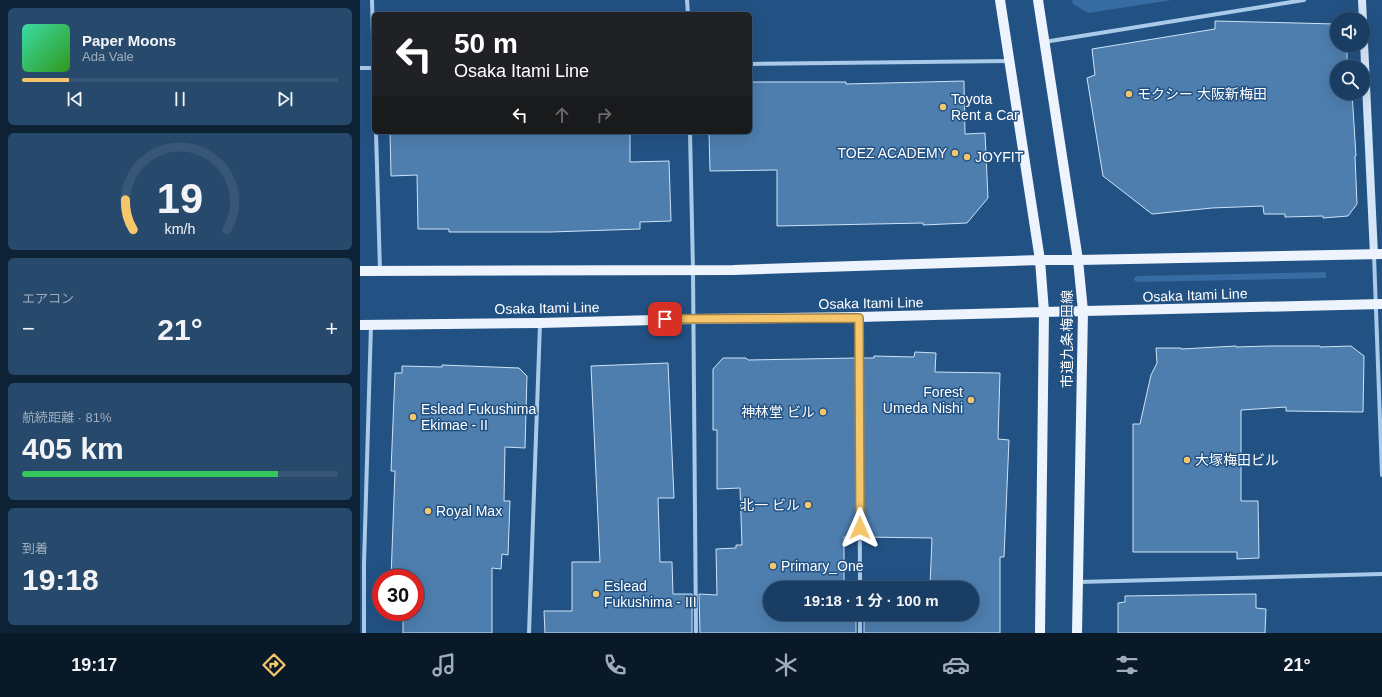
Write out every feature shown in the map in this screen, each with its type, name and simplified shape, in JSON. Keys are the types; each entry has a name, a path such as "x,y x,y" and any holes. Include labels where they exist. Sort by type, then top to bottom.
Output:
{"main road":[{"name":"市道九条梅田線","path":"1000,0 1040,260 1044,312 1040,633"},
{"name":"市道九条梅田線","path":"1038,0 1078,260 1083,312 1077,633"},
{"path":"360,272 693,270 1040,260 1378,255"},
{"name":"Osaka Itami Line","path":"360,325 540,323 693,319 859,318 1379,304"}],"street":[{"path":"372,0 372,12"},
{"path":"687,0 688,12"},
{"path":"1044,42 1304,0"},
{"path":"1362,0 1378,255 1382,474"},
{"path":"752,64 1010,61"},
{"path":"360,68 372,68"},
{"path":"376,134 380,271"},
{"path":"690,134 693,270 696,633"},
{"path":"859,318 860,581"},
{"path":"529,633 540,323"},
{"path":"364,633 362,564 371,325"},
{"path":"1078,582 1382,574"},
{"path":"860,621 860,633"}],"shaded area":[{"path":"1072,0 1172,0 1088,13 1073,4"},
{"path":"1326,272 1326,278 1137,282 1134,280 1137,276"}],"building":[{"path":"1215,21 1330,24 1330,52 1347,52 1347,60 1330,60 1330,100 1352,100 1357,204 1348,216 1323,218 1323,216 1285,217 1285,214 1264,214 1263,206 1212,208 1152,214 1103,176 1087,78 1095,75 1092,49 1215,29"},
{"path":"964,81 965,134 985,133 988,198 967,223 923,225 923,223 777,226 777,170 710,171 709,134 752,134 752,82 846,82 846,84"},
{"path":"390,134 630,134 630,162 669,161 671,221 640,222 640,229 551,232 449,232 449,229 418,229 417,175 391,176"},
{"path":"1236,346 1351,346 1364,356 1363,412 1286,411 1286,407 1241,410 1241,501 1258,501 1259,558 1237,559 1237,552 1133,552 1133,424 1140,424 1151,375 1157,363 1156,348 1181,349"},
{"path":"915,352 936,353 935,372 1000,373 998,439 1009,440 1004,557 1000,557 1000,633 864,633 864,621 979,621 979,581 930,581 932,538 863,537 863,358 874,358 874,356 914,357"},
{"path":"723,358 746,358 748,360 856,358 856,537 844,537 844,581 763,581 763,621 856,621 856,633 700,633 699,594 717,595 716,549 736,548 736,545 742,545 740,488 717,489 717,430 713,430 713,369"},
{"path":"668,363 674,498 658,498 660,562 672,562 673,594 692,594 692,633 545,633 544,611 572,611 572,562 600,562 591,366"},
{"path":"442,365 519,368 527,376 525,448 505,447 504,501 510,501 508,555 502,554 501,569 492,568 492,633 403,633 403,621 424,621 424,569 391,569 395,471 391,471 395,373 402,373 402,366 442,367"},
{"path":"1256,594 1256,608 1266,609 1265,633 1118,633 1118,603 1125,602 1125,596"}],"place":[{"name":"モクシー 大阪新梅田","path":"1129,94"},
{"name":"Toyota Rent a Car","path":"943,107"},
{"name":"TOEZ ACADEMY","path":"955,153"},
{"name":"JOYFIT","path":"967,157"},
{"name":"Forest Umeda Nishi","path":"971,400"},
{"name":"神林堂 ビル","path":"823,412"},
{"name":"Eslead Fukushima Ekimae - II","path":"413,417"},
{"name":"大塚梅田ビル","path":"1187,460"},
{"name":"北一 ビル","path":"808,505"},
{"name":"Royal Max","path":"428,511"},
{"name":"Primary_One","path":"773,566"},
{"name":"Eslead Fukushima - III","path":"596,594"}],"route":[{"path":"665,319 859,318 860,528"}]}
